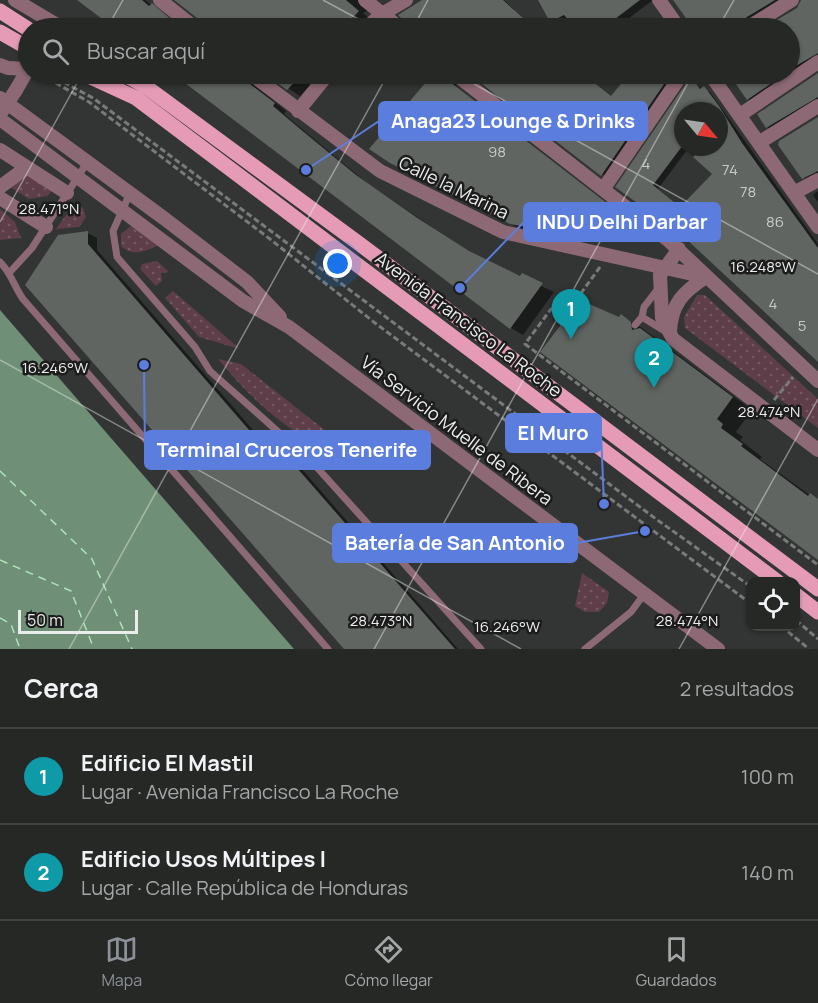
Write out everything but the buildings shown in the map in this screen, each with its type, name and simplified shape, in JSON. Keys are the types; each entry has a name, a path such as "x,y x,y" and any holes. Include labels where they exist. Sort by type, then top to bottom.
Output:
{"main road":[{"path":"0,11 18,23"},
{"path":"0,32 18,42"},
{"path":"115,84 140,92"},
{"path":"132,84 140,92"},
{"name":"Avenida Francisco La Roche","path":"140,92 771,577"},
{"name":"Avenida Francisco La Roche","path":"140,92 408,280 818,590"},
{"path":"800,599 818,612"}],"street":[{"path":"15,0 45,18"},
{"path":"160,0 182,18"},
{"path":"365,0 387,18"},
{"path":"377,18 406,0"},
{"path":"658,0 671,18"},
{"path":"763,18 792,0"},
{"path":"800,74 818,62"},
{"path":"0,64 8,69 18,69"},
{"path":"0,116 19,84"},
{"name":"Avenida Francisco La Roche","path":"136,84 140,92"},
{"name":"Calle la Marina","path":"264,84 380,171 503,232 706,277"},
{"path":"298,111 320,84"},
{"path":"468,84 604,188 679,249 818,381"},
{"path":"604,188 675,84"},
{"path":"717,84 818,227"},
{"path":"740,115 786,84"},
{"name":"Vía Servicio Muelle de Ribera","path":"0,98 88,161 247,282 289,327"},
{"path":"760,142 818,106"},
{"name":"Vía Servicio Muelle de Ribera","path":"0,116 243,301 289,327 718,649"},
{"path":"0,150 67,192"},
{"path":"0,187 26,168"},
{"path":"794,193 818,180"},
{"path":"0,198 46,226"},
{"path":"679,249 660,275 662,318 670,334 684,350 818,450"},
{"path":"670,334 673,308 694,285 706,277"}],"lane":[{"path":"10,272 32,248 88,161"},
{"path":"130,193 113,231 117,257 195,348 210,371 312,462 481,649"},
{"path":"0,262 10,272 15,288 22,298 328,649"},
{"path":"635,325 642,317 644,307 660,287"},
{"path":"642,317 670,334"},
{"path":"585,649 631,612 645,593"}],"path":[{"path":"56,84 89,102 270,239 375,323 746,600"},
{"path":"67,84 93,98 656,519 746,583"},
{"path":"608,256 566,314 551,309 525,344 818,565"},
{"path":"774,400 803,367"},
{"path":"800,624 818,639"},
{"path":"786,631 809,649"}],"shaded area":[{"path":"26,175 38,179 52,190 48,196 29,199 10,187"},
{"path":"74,204 83,208 86,217 79,227 56,229"},
{"path":"0,209 15,222 21,238 0,240"},
{"path":"131,226 137,227 160,245 140,252 126,250 121,246 121,234"},
{"path":"157,261 169,272 161,273 162,281 156,286 140,269 142,264"},
{"path":"173,291 240,349 199,337 165,298"},
{"path":"697,295 705,295 818,399 818,428 685,328 684,317"},
{"path":"0,310 294,649 0,649"},
{"path":"218,359 241,364 331,435 321,447 290,428 253,398"},
{"path":"582,573 609,592 607,603 599,612 585,612 575,606"}],"ferry route":[{"path":"0,471 92,559 132,649"},
{"path":"0,560 71,591 94,649"},
{"path":"0,618 11,624 20,649"}],"place":[{"name":"Anaga23 Lounge & Drinks","path":"306,170"},
{"name":"INDU Delhi Darbar","path":"460,288"},
{"name":"Edificio El Mastil","path":"571,339"},
{"name":"Terminal Cruceros Tenerife","path":"144,365"},
{"name":"Edificio Usos Múltipes I","path":"654,388"},
{"name":"El Muro","path":"604,504"},
{"name":"Batería de San Antonio","path":"645,531"}]}
